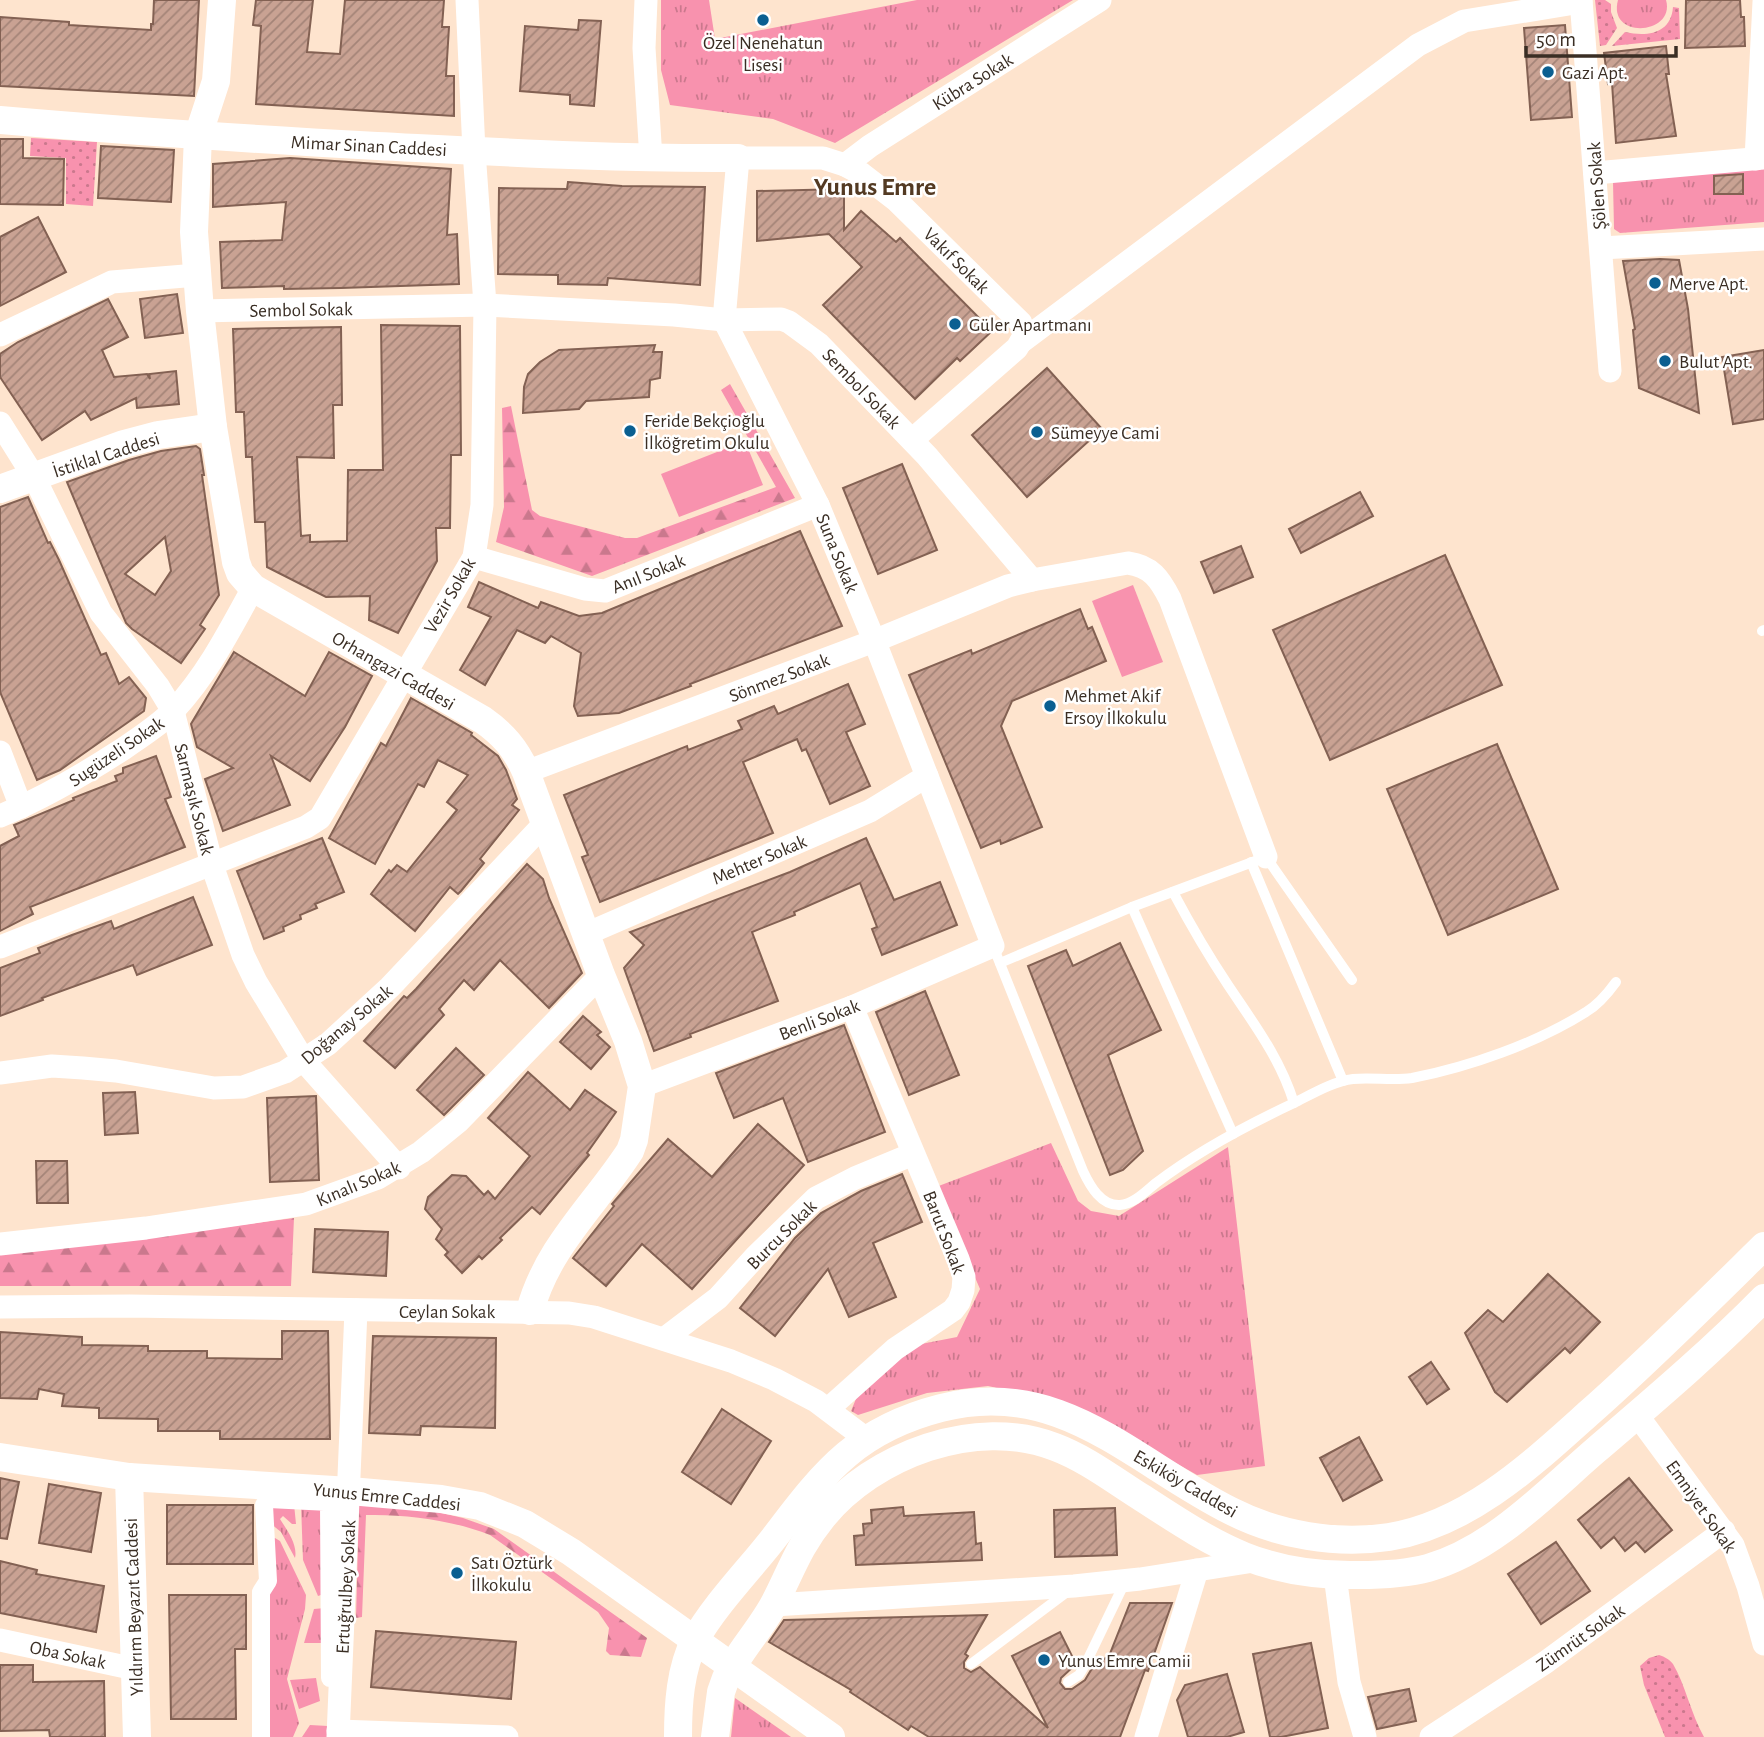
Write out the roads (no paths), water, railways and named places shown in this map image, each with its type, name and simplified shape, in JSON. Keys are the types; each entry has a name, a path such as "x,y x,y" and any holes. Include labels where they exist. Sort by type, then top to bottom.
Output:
{"street":[{"name":"Orhangazi Caddesi","path":"222,0 216,82 198,136 194,232 213,427 240,573 253,588 500,732 512,746 526,772 628,1041 642,1086 634,1140 629,1151 559,1246 536,1289 530,1311"},
{"name":"Vezir Sokak","path":"0,947 212,865 306,827 320,818 474,557 482,505 485,305 467,0"},
{"path":"646,0 644,48 651,159"},
{"name":"Kübra Sokak","path":"845,165 864,150 1100,0"},
{"path":"912,440 1021,342 1418,44 1464,21 1581,1"},
{"name":"Şölen Sokak","path":"1581,1 1610,371"},
{"path":"1595,173 1760,159 1764,2"},
{"name":"Mimar Sinan Caddesi","path":"0,120 198,136 474,151 651,159 738,158"},
{"path":"724,320 738,158"},
{"name":"Vakıf Sokak","path":"738,158 823,158 845,165 879,186 1021,323 1024,336 1021,342"},
{"path":"1601,248 1764,239"},
{"path":"0,335 112,282 197,275"},
{"name":"Sembol Sokak","path":"200,311 485,305 674,314 724,320 772,318 789,322 820,344 912,440 956,488 1032,580"},
{"name":"Suna Sokak","path":"724,320 818,505 997,954"},
{"name":"Sarmaşık Sokak","path":"0,423 34,477 101,613 158,687 173,711 212,865 243,955 256,982 304,1061 399,1168"},
{"name":"İstiklal Caddesi","path":"0,489 124,444 158,435 213,427"},
{"name":"Anıl Sokak","path":"474,557 595,592 605,591 818,505"},
{"path":"1032,580 1128,563 1141,565 1152,571 1162,582 1258,860"},
{"name":"Sönmez Sokak","path":"526,772 874,641 1008,586 1032,580"},
{"name":"Sugüzeli Sokak","path":"11,811 60,789 139,739 173,711 212,660 253,588"},
{"path":"0,751 11,811"},
{"name":"Mehter Sokak","path":"586,934 870,811 927,776"},
{"name":"Doğanay Sokak","path":"0,1073 52,1066 83,1068 116,1071 184,1085 224,1088 243,1087 268,1080 304,1061 328,1044 390,988 545,823"},
{"name":"Benli Sokak","path":"642,1086 997,954"},
{"name":"Kınalı Sokak","path":"0,1244 134,1230 306,1204 351,1190 399,1168 439,1139 601,975"},
{"name":"Barut Sokak","path":"828,1409 895,1349 953,1310 963,1290 964,1277 852,1007"},
{"name":"Burcu Sokak","path":"664,1339 718,1298 756,1256 816,1198 855,1178 913,1154"},
{"name":"Eskiköy Caddesi","path":"678,1737 683,1677 695,1640 807,1493 835,1463 865,1438 919,1414 950,1406 1009,1401 1033,1405 1087,1424 1216,1503 1256,1522 1312,1537 1339,1540 1393,1536 1436,1524 1453,1516 1482,1500 1516,1475 1631,1376 1764,1246"},
{"path":"715,1737 721,1692 731,1667 774,1605 798,1552 839,1498 866,1476 898,1458 931,1446 969,1438 998,1437 1051,1445 1069,1453 1214,1543 1254,1561 1301,1573 1386,1575 1408,1572 1428,1568 1465,1553 1499,1531 1637,1415 1764,1298"},
{"name":"Ceylan Sokak","path":"0,1307 569,1313 594,1317 664,1339 731,1361 774,1379 828,1409 865,1438"},
{"name":"Ertuğrulbey Sokak","path":"336,1735 350,1490 356,1310"},
{"name":"Emniyet Sokak","path":"1637,1415 1724,1531 1740,1561 1756,1581 1764,1644"},
{"name":"Yunus Emre Caddesi","path":"0,1457 129,1477 350,1490 462,1502 502,1514 525,1524 572,1552 831,1737"},
{"name":"Yıldırım Beyazıt Caddesi","path":"129,1477 137,1737"},
{"path":"261,1737 261,1592 268,1581 264,1505 269,1499 329,1502 336,1735 507,1737"},
{"name":"Zümrüt Sokak","path":"1431,1737 1546,1662 1724,1531"},
{"path":"774,1605 1074,1586 1254,1561"},
{"path":"1146,1737 1197,1570"},
{"path":"1335,1575 1342,1647 1365,1737"},
{"name":"Oba Sokak","path":"0,1640 135,1669"}],"lane":[{"path":"1258,860 1132,908 997,954 1083,1171 1099,1197 1108,1203 1120,1205 1130,1202 1233,1134 1343,1081 1409,1078 1441,1071 1538,1037 1588,1012 1616,982"},
{"path":"1258,860 1352,980"},
{"path":"1258,860 1343,1081"},
{"path":"1173,892 1206,952 1273,1052 1294,1103"},
{"path":"1132,908 1233,1134"},
{"path":"1068,1682 1079,1675 1086,1665 1125,1581"},
{"path":"971,1664 1074,1586"}],"place":[{"name":"Özel Nenehatun Lisesi","path":"763,20"},
{"name":"Gazi Apt.","path":"1548,72"},
{"name":"Merve Apt.","path":"1655,283"},
{"name":"Güler Apartmanı","path":"955,324"},
{"name":"Bulut Apt.","path":"1665,361"},
{"name":"Feride Bekçioğlu İlköğretim Okulu","path":"630,431"},
{"name":"Sümeyye Cami","path":"1037,432"},
{"name":"Mehmet Akif Ersoy İlkokulu","path":"1050,706"},
{"name":"Satı Öztürk İlkokulu","path":"457,1573"},
{"name":"Yunus Emre Camii","path":"1044,1660"}],"district":[{"name":"Yunus Emre","path":"875,186"}]}
